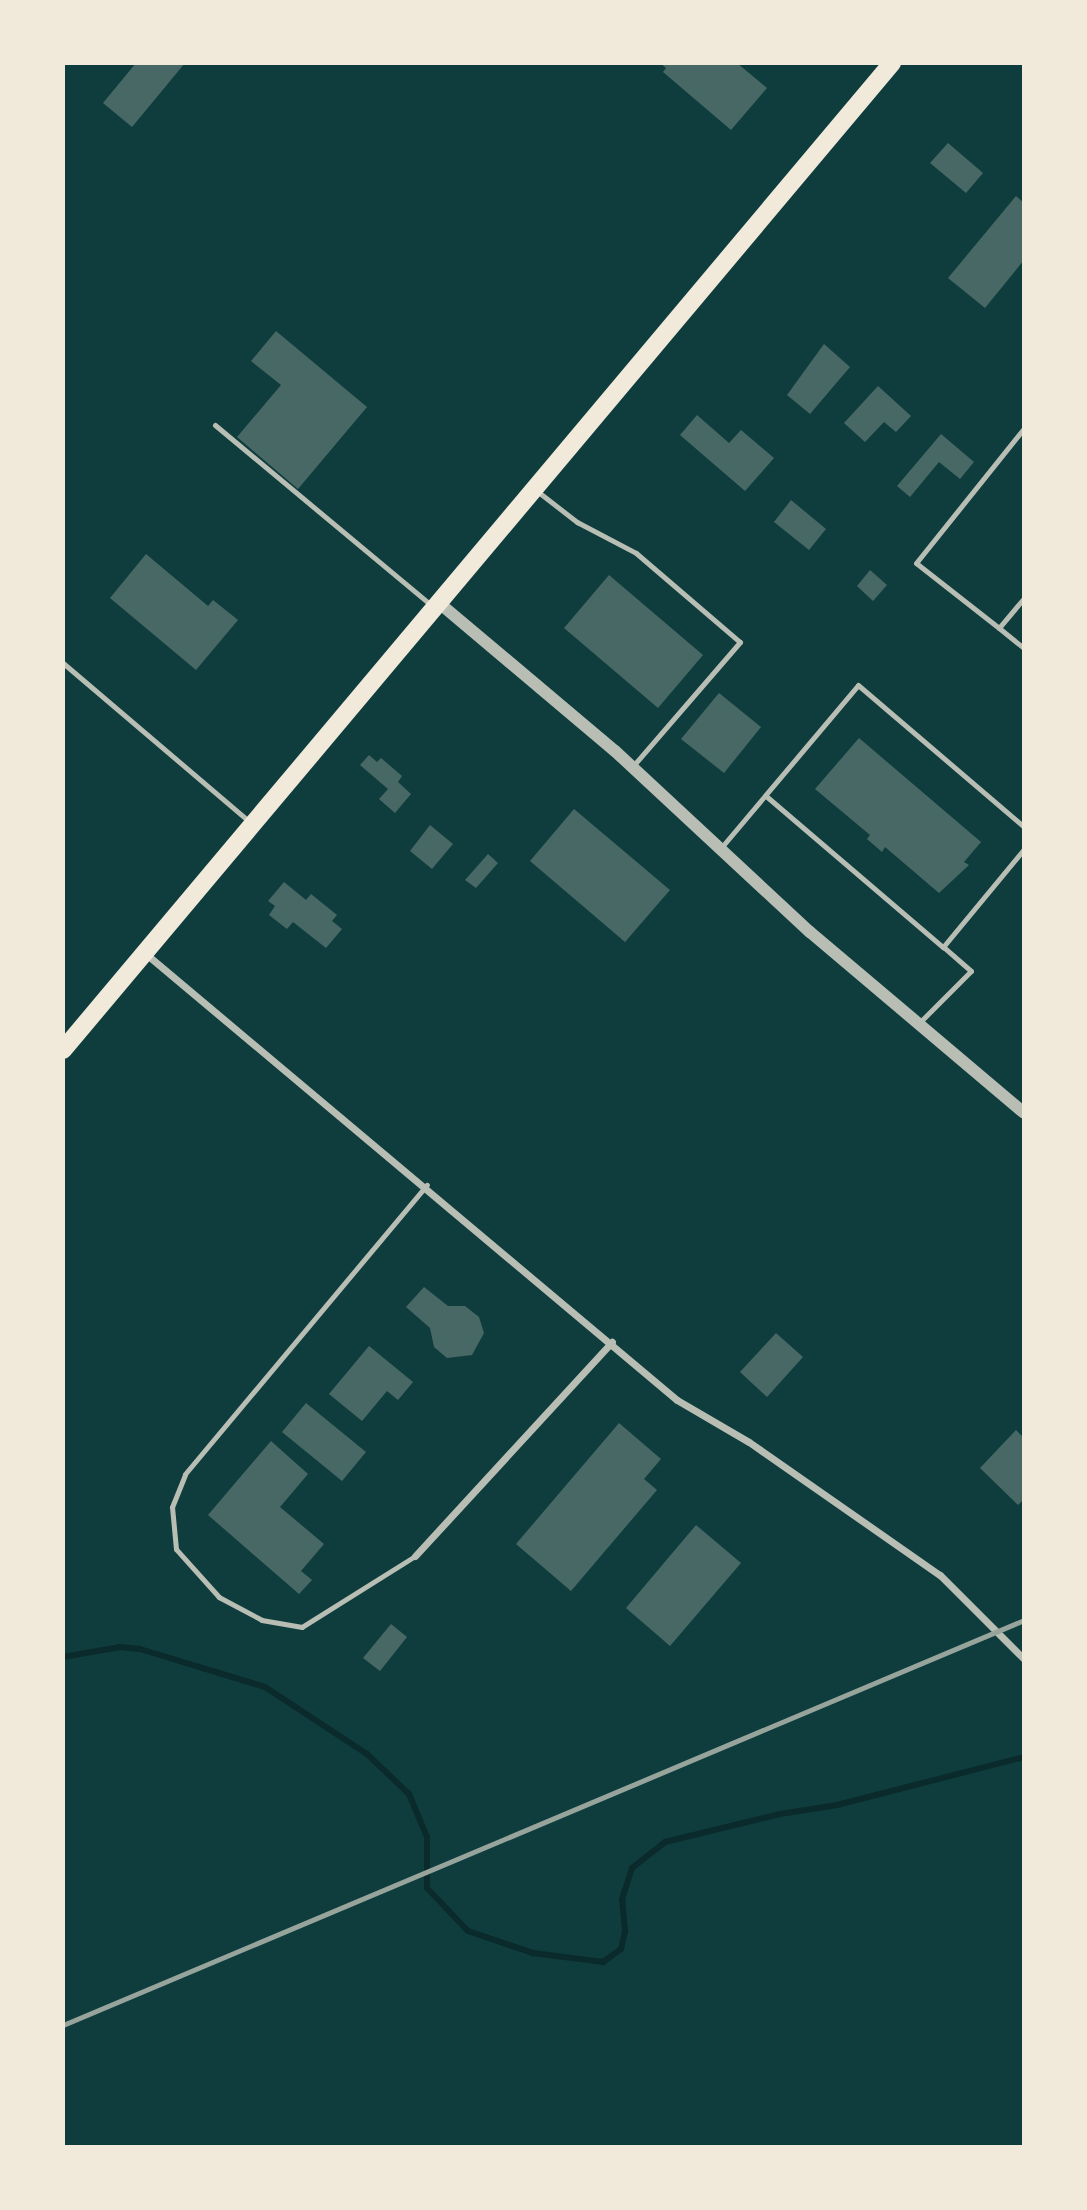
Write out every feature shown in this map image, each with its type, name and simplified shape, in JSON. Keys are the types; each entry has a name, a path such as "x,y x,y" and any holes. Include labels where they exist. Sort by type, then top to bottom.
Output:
{"main road":[{"path":"63,1050 892,63"}],"street":[{"path":"436,605 632,767 718,851 1024,1113"},
{"path":"146,954 427,1185 677,1400 749,1442 940,1575 1024,1659"},
{"path":"415,1556 612,1342"}],"lane":[{"path":"215,425 436,605"},
{"path":"1024,428 916,563 1024,648"},
{"path":"535,489 577,522 636,553 740,642 632,767"},
{"path":"999,628 1024,598"},
{"path":"63,663 254,825"},
{"path":"718,851 858,685 1024,827"},
{"path":"766,796 971,971 919,1023"},
{"path":"943,947 1024,849"},
{"path":"415,1556 302,1627 262,1619 219,1597 176,1549 172,1507 185,1474 427,1185"}],"building":[{"path":"136,63 185,63 132,127 103,103"},
{"path":"660,63 737,63 767,88 731,130 663,72 666,68"},
{"path":"948,143 983,173 966,193 930,163"},
{"path":"1016,196 1024,203 1024,260 985,308 948,278"},
{"path":"276,331 367,407 298,489 237,437 281,385 251,361"},
{"path":"824,344 850,367 810,414 787,395"},
{"path":"878,386 911,416 896,432 884,422 865,442 844,423"},
{"path":"697,415 729,443 741,430 774,458 745,491 680,435"},
{"path":"941,434 974,462 960,479 939,462 910,497 897,486"},
{"path":"791,500 826,529 809,550 774,522"},
{"path":"146,554 208,606 213,600 238,620 196,670 110,598"},
{"path":"870,570 887,585 873,601 857,586"},
{"path":"609,575 703,655 658,708 564,628"},
{"path":"719,693 761,727 724,773 681,739"},
{"path":"859,738 981,842 964,862 969,865 939,893 885,847 882,852 867,839 870,835 815,789"},
{"path":"369,755 377,762 381,758 402,776 398,782 411,794 395,813 379,799 388,789 360,765"},
{"path":"574,809 670,890 625,942 530,861"},
{"path":"430,825 453,844 432,869 410,851"},
{"path":"488,854 498,863 476,888 465,880"},
{"path":"284,882 306,900 311,894 337,915 332,921 342,929 326,948 293,922 287,929 269,915 275,906 268,901"},
{"path":"424,1287 448,1306 465,1306 479,1317 484,1333 472,1355 447,1358 434,1347 430,1328 406,1307"},
{"path":"776,1333 803,1357 767,1397 740,1372"},
{"path":"369,1346 413,1382 398,1400 387,1391 362,1421 329,1394"},
{"path":"306,1403 366,1452 342,1481 282,1432"},
{"path":"619,1423 661,1459 644,1479 657,1490 571,1591 516,1544"},
{"path":"1016,1430 1024,1438 1024,1499 1018,1505 980,1468"},
{"path":"271,1441 308,1474 280,1507 324,1544 301,1571 312,1580 299,1594 208,1515"},
{"path":"696,1525 741,1563 670,1646 626,1608"},
{"path":"391,1624 407,1637 380,1671 363,1658"}],"waterway":[{"path":"63,1657 120,1647 140,1649 265,1687 367,1754 409,1794 427,1837 427,1888 468,1931 533,1953 603,1962 621,1949 625,1931 622,1899 632,1868 665,1842 780,1814 837,1805 1024,1757"}],"railway":[{"path":"63,2025 1024,1620"}]}
